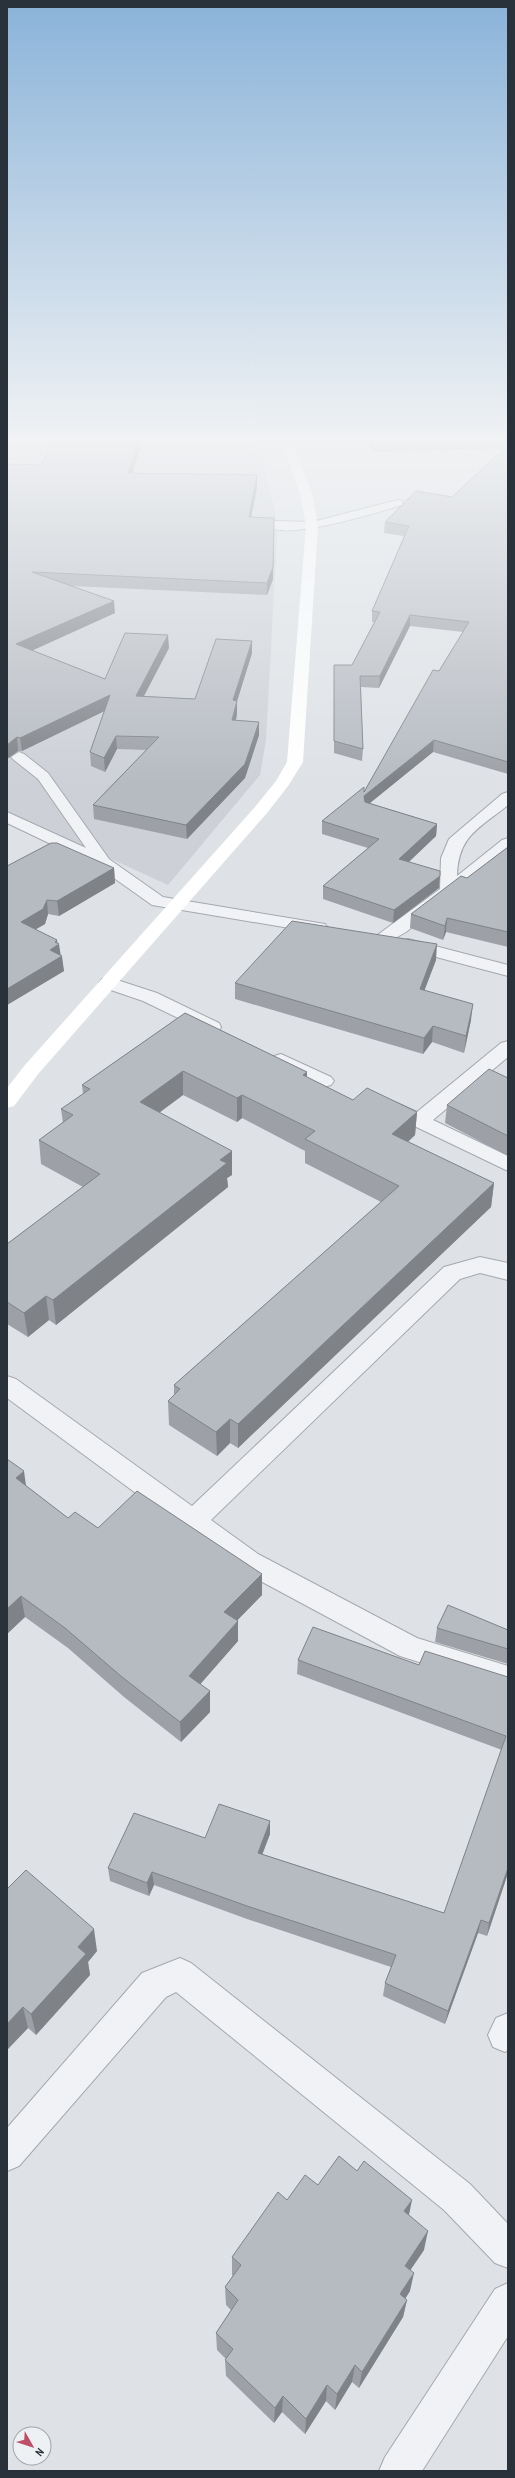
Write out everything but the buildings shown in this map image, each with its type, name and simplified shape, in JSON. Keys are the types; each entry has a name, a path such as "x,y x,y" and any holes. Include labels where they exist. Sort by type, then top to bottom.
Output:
{"main road":[{"path":"7,1102 32,1069 178,905 283,783 295,762 310,552"}],"street":[{"path":"19,757 43,776 89,839 103,862"},
{"path":"448,891 449,858 457,839 508,797"},
{"path":"7,817 103,862 158,901 334,931"},
{"path":"508,843 400,928 373,937 508,971"},
{"path":"108,983 150,997 227,1034"},
{"path":"419,1121 507,1048"},
{"path":"262,1051 324,1081"},
{"path":"383,1104 508,1164"},
{"path":"194,1521 452,1273 468,1265 494,1265 508,1272"},
{"path":"7,1385 249,1562 410,1648 508,1678"},
{"path":"7,2154 154,1985 180,1974 457,2197 508,2250"},
{"path":"399,2471 508,2302"}],"shaded area":[{"path":"7,552 276,552 266,740 260,775 168,885 7,811"}]}
